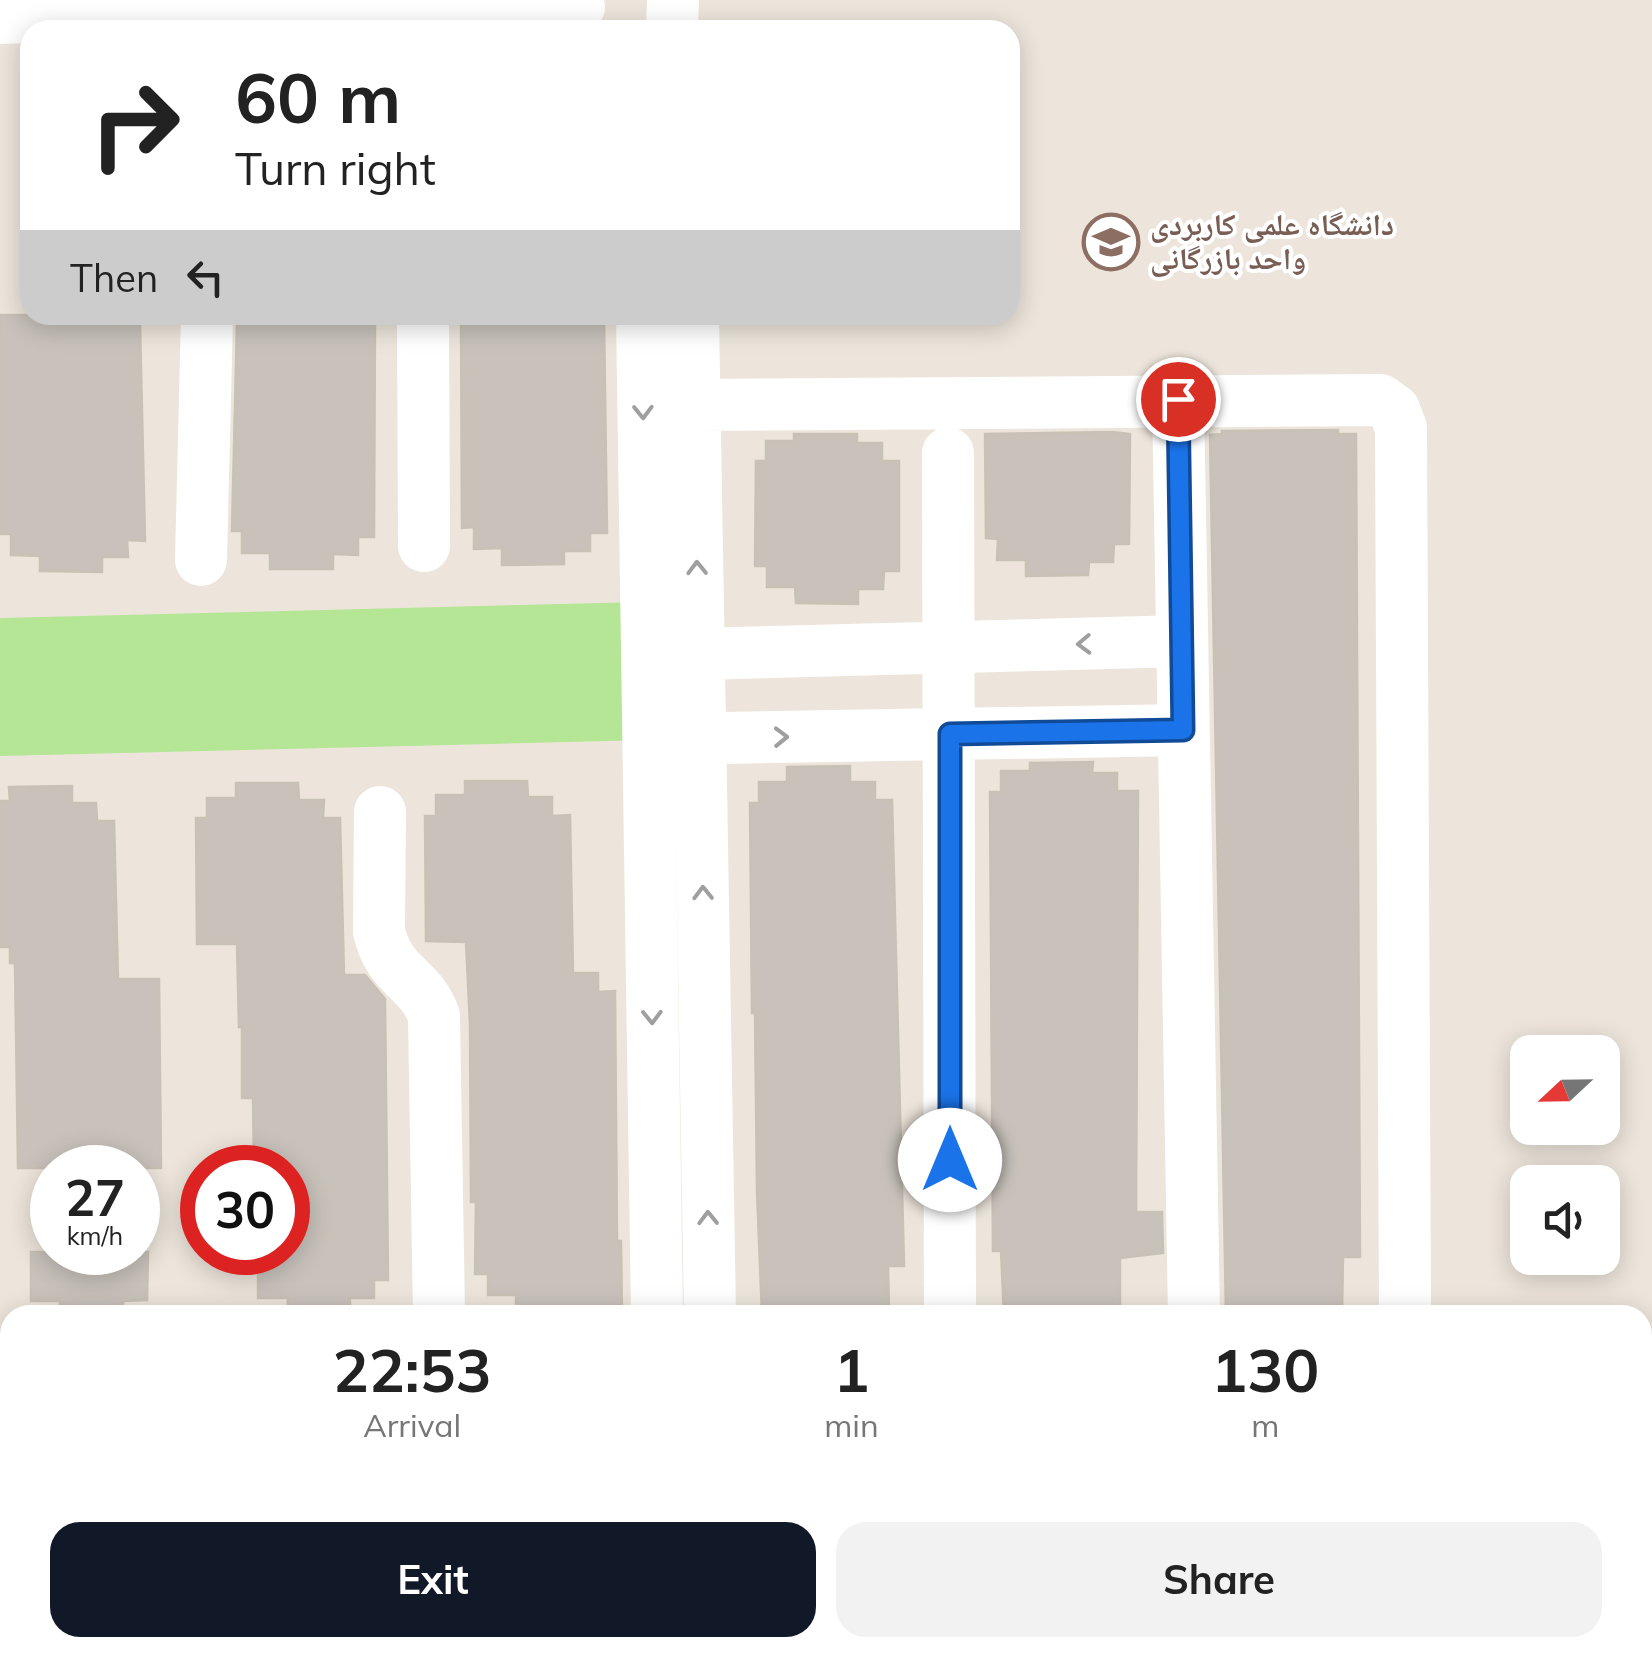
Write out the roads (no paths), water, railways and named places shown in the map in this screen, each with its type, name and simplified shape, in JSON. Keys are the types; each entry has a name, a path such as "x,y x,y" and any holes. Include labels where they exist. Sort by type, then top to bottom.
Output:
{"street":[{"path":"0,18 421,19 580,7"},
{"path":"201,560 207,325"},
{"path":"423,325 424,546"},
{"path":"642,325 657,1305"},
{"path":"694,325 710,1305"},
{"path":"1178,399 1194,1305"},
{"path":"694,406 1380,400 1394,410 1401,428 1405,1305"},
{"path":"948,453 950,1305"},
{"path":"646,656 1182,641"},
{"path":"648,739 1183,730"},
{"path":"380,812 382,945 389,962 428,1001 434,1016 439,1305"}],"place":[{"name":"دانشگاه علمی کاربردی واحد بازرگانی","path":"1111,242"}]}
